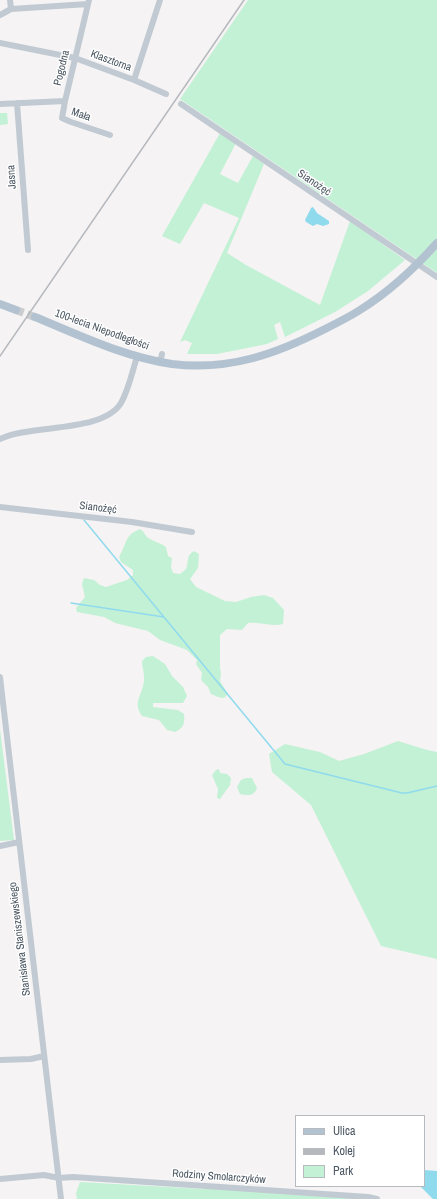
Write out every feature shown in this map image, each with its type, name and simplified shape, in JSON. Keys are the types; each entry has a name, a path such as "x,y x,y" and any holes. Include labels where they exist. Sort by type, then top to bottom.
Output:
{"main road":[{"name":"100-lecia Niepodległości","path":"35,317 137,357 161,358 184,365 215,365 253,358 278,351 303,340 360,310 418,265 437,243"},
{"path":"0,304 16,310"}],"street":[{"path":"10,0 11,9"},
{"name":"Klasztorna","path":"0,43 75,58 134,80 160,0"},
{"path":"0,15 11,9 88,2"},
{"name":"Pogodna","path":"0,104 64,101 88,2"},
{"path":"134,80 166,94"},
{"name":"Mała","path":"64,101 62,118 110,135"},
{"name":"Jasna","path":"17,103 28,250"},
{"name":"Sianożęć","path":"181,104 437,277"},
{"path":"0,439 7,435 99,420 109,414 120,404 126,391 137,357"},
{"name":"Sianożęć","path":"0,507 132,522 192,532"},
{"name":"Stanisława Staniszewskiego","path":"0,677 61,1199"},
{"path":"0,846 19,842"},
{"path":"0,1060 31,1059 44,1056"},
{"name":"Rodziny Smolarczyków","path":"0,1179 44,1175 59,1178 73,1177 234,1187 368,1197 377,1199"}],"green space":[{"path":"248,0 437,0 437,273 180,99"},
{"path":"0,113 7,113 8,124 0,125"},
{"path":"220,133 236,143 220,174 238,183 253,156 264,164 227,253 246,265 320,305 350,221 405,260 368,291 335,312 285,337 280,322 274,325 278,339 267,344 217,354 187,354 192,343 185,340 180,342 239,218 204,203 180,244 162,236"},
{"path":"140,529 148,538 166,547 168,556 172,558 171,567 173,573 180,574 186,569 191,553 194,551 199,554 198,568 190,579 196,587 225,601 236,602 251,597 264,595 273,598 284,610 283,624 274,625 248,623 242,630 227,629 220,635 220,681 228,694 224,698 211,694 208,687 201,680 202,673 196,664 197,660 187,650 160,640 148,631 115,623 104,617 77,612 76,608 85,597 82,584 84,578 94,580 100,585 106,587 127,580 133,575 133,570 121,562 119,557 128,537"},
{"path":"153,656 165,664 172,676 183,687 187,696 183,703 153,703 153,707 178,710 184,714 183,725 175,732 167,730 159,720 142,716 139,710 138,701 144,683 142,661 146,657"},
{"path":"0,729 14,840 0,841"},
{"path":"398,741 437,752 437,959 381,946 311,805 272,772 269,754 285,744 320,752 339,761 364,754"},
{"path":"219,769 220,773 227,774 231,778 230,785 220,799 217,798 218,789 212,775"},
{"path":"252,778 257,788 253,794 250,795 240,794 237,787 241,780"},
{"path":"80,1182 204,1189 226,1187 377,1199 77,1199 76,1193"}],"water":[{"path":"313,207 317,213 329,221 329,224 323,226 317,224 313,226 306,222 305,220"},
{"path":"425,1170 437,1171 437,1199 433,1199 421,1187 425,1187"}],"waterway":[{"path":"84,520 285,764 402,793 437,786"},
{"path":"71,603 164,617"}],"tunnel":[{"path":"16,310 35,317"}],"railway":[{"path":"0,356 244,0"}]}
